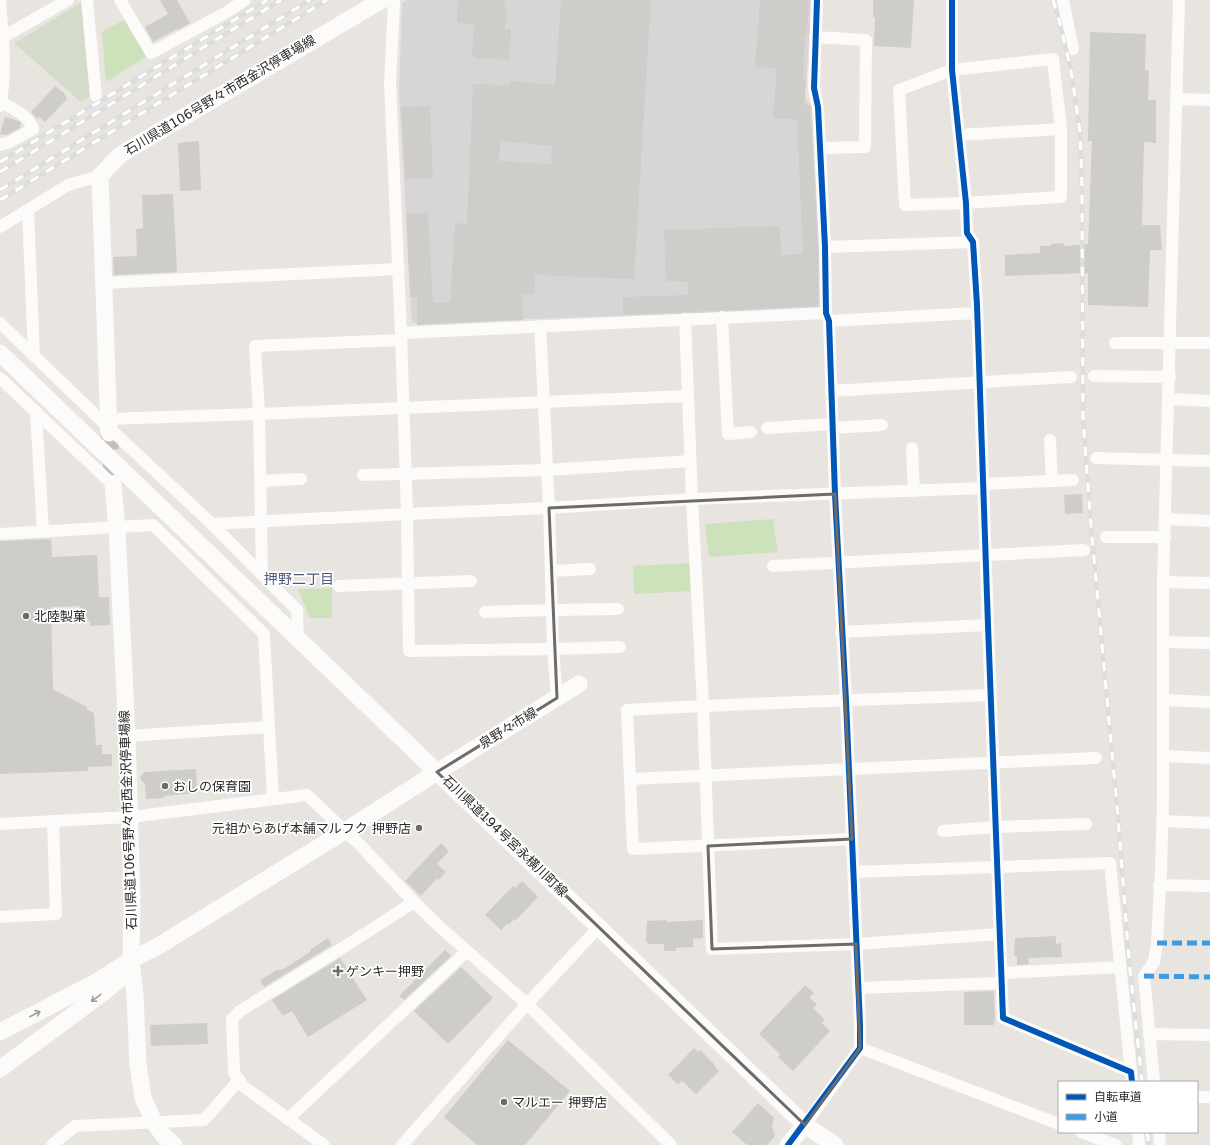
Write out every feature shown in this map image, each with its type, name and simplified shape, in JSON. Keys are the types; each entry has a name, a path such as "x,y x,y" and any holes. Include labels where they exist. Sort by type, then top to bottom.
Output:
{"main road":[{"name":"石川県道106号野々市西金沢停車場線","path":"100,176 121,154 382,0"},
{"path":"100,176 108,426"},
{"path":"2,355 437,772"},
{"name":"石川県道106号野々市西金沢停車場線","path":"113,485 117,528 127,736 132,897 131,960 135,995 138,1065 143,1098 154,1122 163,1135 174,1145"},
{"name":"泉野々市線","path":"437,772 579,684"},
{"name":"石川県道194号宮永横川町線","path":"0,1032 98,981 131,960 160,945 345,832 437,772 805,1125 835,1145"},
{"path":"0,1069 122,978 131,960"},
{"path":"788,1145 805,1125"}],"street":[{"path":"3,37 68,0"},
{"path":"87,0 96,96"},
{"path":"120,0 151,52 236,6"},
{"path":"223,0 236,6"},
{"path":"394,0 390,84 404,409 409,651 620,647"},
{"path":"805,1125 860,1048 854,872 846,701 841,632 825,247 818,107 814,88 817,0"},
{"path":"952,0 952,70 966,203 967,232 973,242 977,313 1003,1018 1131,1077"},
{"path":"1063,0 1073,49"},
{"path":"1154,1081 1144,976 1154,962 1156,949 1162,821 1163,582 1170,377 1179,0"},
{"path":"0,1 4,65 0,104 27,118 32,124 33,128 10,142 0,145"},
{"path":"815,37 866,40 865,147 820,148"},
{"path":"1053,59 1061,129 1061,197 905,205 899,90 952,70 1053,59"},
{"path":"1177,99 1210,100"},
{"path":"959,135 1061,129"},
{"path":"0,227 68,185 100,176"},
{"path":"28,210 34,356"},
{"path":"825,247 973,242"},
{"path":"104,284 399,269"},
{"path":"262,575 259,414 255,346 540,326 722,317 828,317 977,313"},
{"path":"722,317 728,434 751,432"},
{"path":"685,319 690,461 703,706 712,949 856,944 1000,934"},
{"path":"0,323 212,524 297,610 298,638"},
{"path":"540,326 549,508 553,649 557,698"},
{"path":"1116,343 1210,343"},
{"path":"830,391 1071,376"},
{"path":"1094,376 1170,377"},
{"path":"0,378 113,485"},
{"path":"108,426 259,414 688,396"},
{"path":"1169,399 1210,401"},
{"path":"36,412 43,532"},
{"path":"766,428 882,425"},
{"path":"1050,440 1052,481"},
{"path":"912,448 914,491"},
{"path":"1096,458 1210,461"},
{"path":"363,475 547,470 690,461"},
{"path":"261,481 301,479"},
{"path":"212,524 549,508 692,499 914,491 1073,480"},
{"path":"1165,519 1210,521"},
{"path":"0,534 153,525 264,634 273,799"},
{"path":"1106,537 1165,537"},
{"path":"773,566 1084,550"},
{"path":"551,571 590,569"},
{"path":"339,586 408,582 471,581"},
{"path":"1163,582 1210,583"},
{"path":"485,612 618,609"},
{"path":"264,634 282,622"},
{"path":"841,632 988,625"},
{"path":"1163,642 1210,643"},
{"path":"852,840 633,849 627,710 990,695"},
{"path":"1163,700 1210,702"},
{"path":"127,736 269,727"},
{"path":"1163,756 1210,758"},
{"path":"630,779 1096,758"},
{"path":"0,824 130,817 307,795 360,845 414,902 527,1004 665,1143"},
{"path":"0,917 56,914 53,821"},
{"path":"1162,821 1210,823"},
{"path":"943,831 996,827 1086,824"},
{"path":"854,872 1110,863 1131,1077"},
{"path":"1159,886 1210,886"},
{"path":"324,1145 243,1086 234,1073 232,1019 240,1011 414,902"},
{"path":"402,1145 527,1004 599,927"},
{"path":"288,1119 467,951"},
{"path":"858,988 1120,968"},
{"path":"1150,1034 1210,1035"},
{"path":"860,1048 1058,1124"},
{"path":"52,1145 75,1126 204,1120 239,1080"},
{"path":"1198,1097 1210,1097"},
{"path":"1084,1133 1116,1145"},
{"path":"1138,1133 1139,1145"},
{"path":"1159,1133 1160,1145"}],"highlighted area":[{"path":"835,494 852,839 708,846 712,949 856,944 860,1048 805,1125 437,772 557,698 549,508"}],"shaded area":[{"path":"406,0 812,0 805,97 812,108 820,228 821,309 412,323 399,92 402,3"}],"green space":[{"path":"84,1 91,96 81,102 14,43"},
{"path":"126,19 147,56 106,82 102,32"},
{"path":"773,519 778,552 709,557 705,524"},
{"path":"692,563 693,591 634,594 633,566"},
{"path":"332,588 332,618 310,618 298,589"}],"building":[{"path":"160,0 177,0 190,23 153,42 145,27 168,14"},
{"path":"458,0 505,0 504,7 507,7 505,29 511,29 509,60 474,58 474,56 472,56 474,24 457,23"},
{"path":"561,0 651,0 634,279 535,275 534,295 522,294 523,320 417,325 417,297 410,297 406,214 428,212 433,303 450,302 455,223 467,224 473,84 510,85 511,81 555,85","holes":["500,141 552,146 551,164 499,161"]},
{"path":"760,0 809,0 807,34 805,34 803,79 806,79 804,105 810,105 811,108 810,121 818,247 818,306 623,315 623,297 688,295 688,282 666,281 664,230 778,226 780,227 781,255 803,254 797,120 773,118 777,68 755,67"},
{"path":"873,0 914,0 911,48 874,46 875,17 873,17"},
{"path":"1090,32 1146,34 1145,70 1149,71 1148,100 1156,100 1156,143 1144,142 1142,225 1160,225 1162,250 1150,250 1148,307 1088,305 1088,273 1005,276 1005,255 1040,253 1040,246 1051,246 1051,244 1064,243 1064,246 1088,244 1092,141 1088,141"},
{"path":"55,86 64,93 67,99 45,122 40,117 38,119 31,112"},
{"path":"430,106 433,178 407,179 405,178 401,107"},
{"path":"5,117 19,121 21,123 20,128 6,135 0,134"},
{"path":"199,141 201,190 180,191 178,143"},
{"path":"173,194 177,272 114,275 113,257 137,256 136,229 143,228 142,195"},
{"path":"1082,494 1083,513 1065,514 1064,495"},
{"name":"北陸製菓","path":"51,539 52,557 97,555 99,597 109,597 110,625 90,626 90,621 81,621 80,606 51,607 53,689 87,707 86,709 94,713 96,745 102,745 102,754 112,754 112,766 88,767 88,771 0,774 0,541"},
{"path":"196,769 197,793 146,799 145,784 140,778 144,772"},
{"path":"441,843 449,851 437,864 446,872 439,880 437,878 421,896 405,881"},
{"path":"522,881 538,897 516,920 515,919 508,925 507,924 501,930 485,915 513,886 515,888"},
{"path":"667,920 667,922 703,920 703,938 693,939 693,947 676,948 676,951 664,951 664,944 649,944 646,941 647,921"},
{"path":"1056,936 1056,944 1061,943 1062,957 1028,958 1029,964 1017,965 1017,956 1014,956 1015,938"},
{"path":"328,938 332,945 264,987 260,980 277,970 287,967"},
{"path":"445,950 451,956 404,1000 399,996"},
{"path":"340,958 367,1000 308,1037 292,1011 283,1016 272,1000"},
{"path":"461,967 493,998 448,1044 414,1011"},
{"path":"805,985 814,993 809,998 817,1004 813,1008 825,1020 822,1023 830,1031 793,1071 778,1057 780,1054 759,1034"},
{"path":"994,991 994,1025 964,1025 964,992"},
{"path":"207,1023 208,1044 151,1046 150,1025"},
{"path":"508,1040 570,1091 525,1145 477,1145 444,1117"},
{"path":"694,1048 698,1052 700,1050 719,1071 696,1094 682,1081 678,1084 668,1075"},
{"path":"758,1103 774,1118 772,1127 775,1136 767,1145 747,1145 732,1132"}],"tunnel":[{"path":"109,433 113,484"}],"railway":[{"path":"0,162 267,0"},
{"path":"0,172 281,0"},
{"path":"0,190 310,0"},
{"path":"0,200 327,0"},
{"path":"1053,0 1071,70 1080,132 1082,189 1083,418 1129,960 1142,1081"},
{"path":"1147,1133 1149,1145"}],"marked path":[{"path":"1157,943 1210,943"},
{"path":"1144,976 1210,977"}],"cycle path":[{"path":"788,1145 860,1048 846,701 835,494 829,321 826,313 825,247 818,107 814,88 817,0"},
{"path":"952,0 952,70 966,203 967,233 973,242 977,305 1003,1018 1131,1072 1132,1081"}],"place":[{"name":"北陸製菓","path":"26,616"},
{"name":"おしの保育園","path":"165,786"},
{"name":"元祖からあげ本舗マルフク 押野店","path":"419,828"},
{"name":"ゲンキー押野","path":"338,971"},
{"name":"マルエー 押野店","path":"504,1102"}],"district":[{"name":"押野二丁目","path":"299,579"}]}
